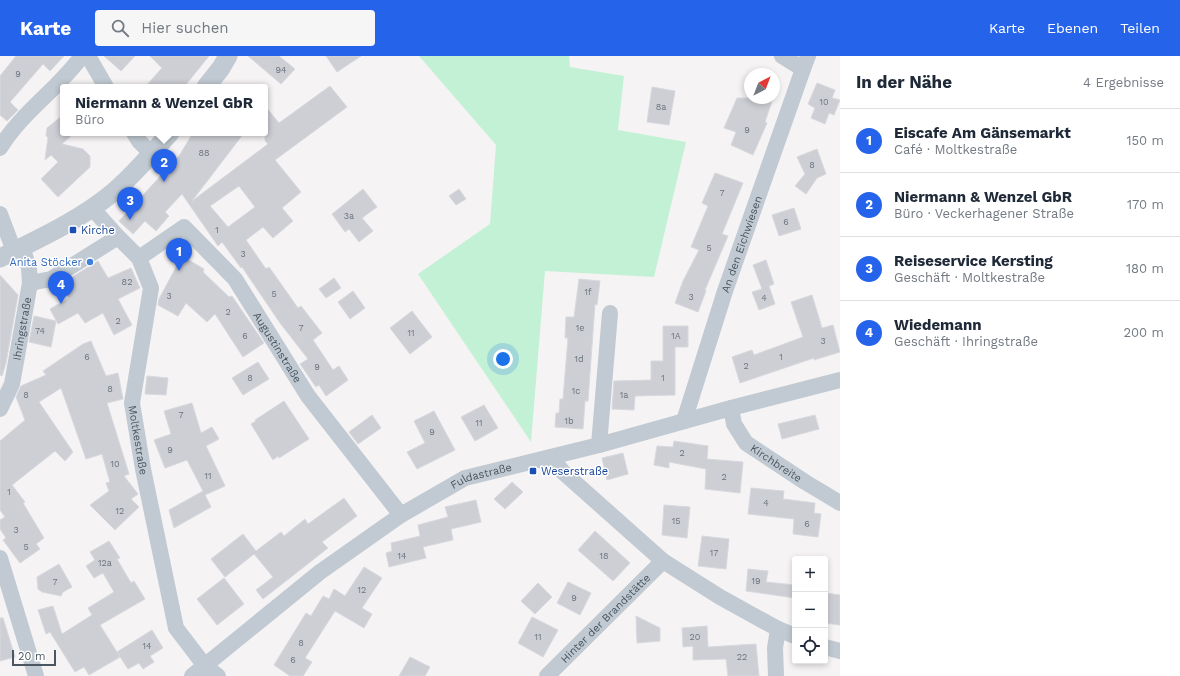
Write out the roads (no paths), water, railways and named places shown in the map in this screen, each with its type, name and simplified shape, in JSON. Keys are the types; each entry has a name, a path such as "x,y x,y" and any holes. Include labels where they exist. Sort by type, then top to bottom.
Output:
{"street":[{"path":"0,148 9,134 70,71 82,56"},
{"path":"88,56 104,84"},
{"path":"208,84 228,56"},
{"path":"782,56 806,62"},
{"name":"An den Eichwiesen","path":"684,421 727,283 806,62"},
{"path":"136,136 152,154"},
{"path":"12,252 71,221 110,195 136,171 167,136"},
{"name":"Moltkestraße","path":"92,208 118,238 140,258 151,288 132,403 143,469 176,628 205,666 218,676"},
{"name":"Ihringstraße","path":"0,214 12,252 29,268 30,283 12,384 0,409"},
{"name":"Augustinstraße","path":"140,258 184,227 235,279 308,396 401,515"},
{"path":"30,283 51,279 118,238"},
{"path":"599,445 610,313"},
{"path":"792,635 778,629 720,597 664,561 563,472 551,457 840,380"},
{"name":"Kirchbreite","path":"731,408 734,424 746,443 840,503"},
{"name":"Fuldastraße","path":"192,676 320,572 401,515 465,478 551,457"},
{"path":"0,558 36,676"},
{"name":"Hinter der Brandstätte","path":"547,676 664,561"},
{"path":"776,676 775,648 778,629"},
{"path":"828,648 840,651"}],"place":[{"name":"Niermann & Wenzel GbR","path":"164,182"},
{"name":"Reiseservice Kersting","path":"130,220"},
{"name":"Kirche","path":"73,230"},
{"name":"Anita Stöcker","path":"90,262"},
{"name":"Eiscafe Am Gänsemarkt","path":"179,271"},
{"name":"Wiedemann","path":"61,304"},
{"name":"Weserstraße","path":"533,471"}]}
